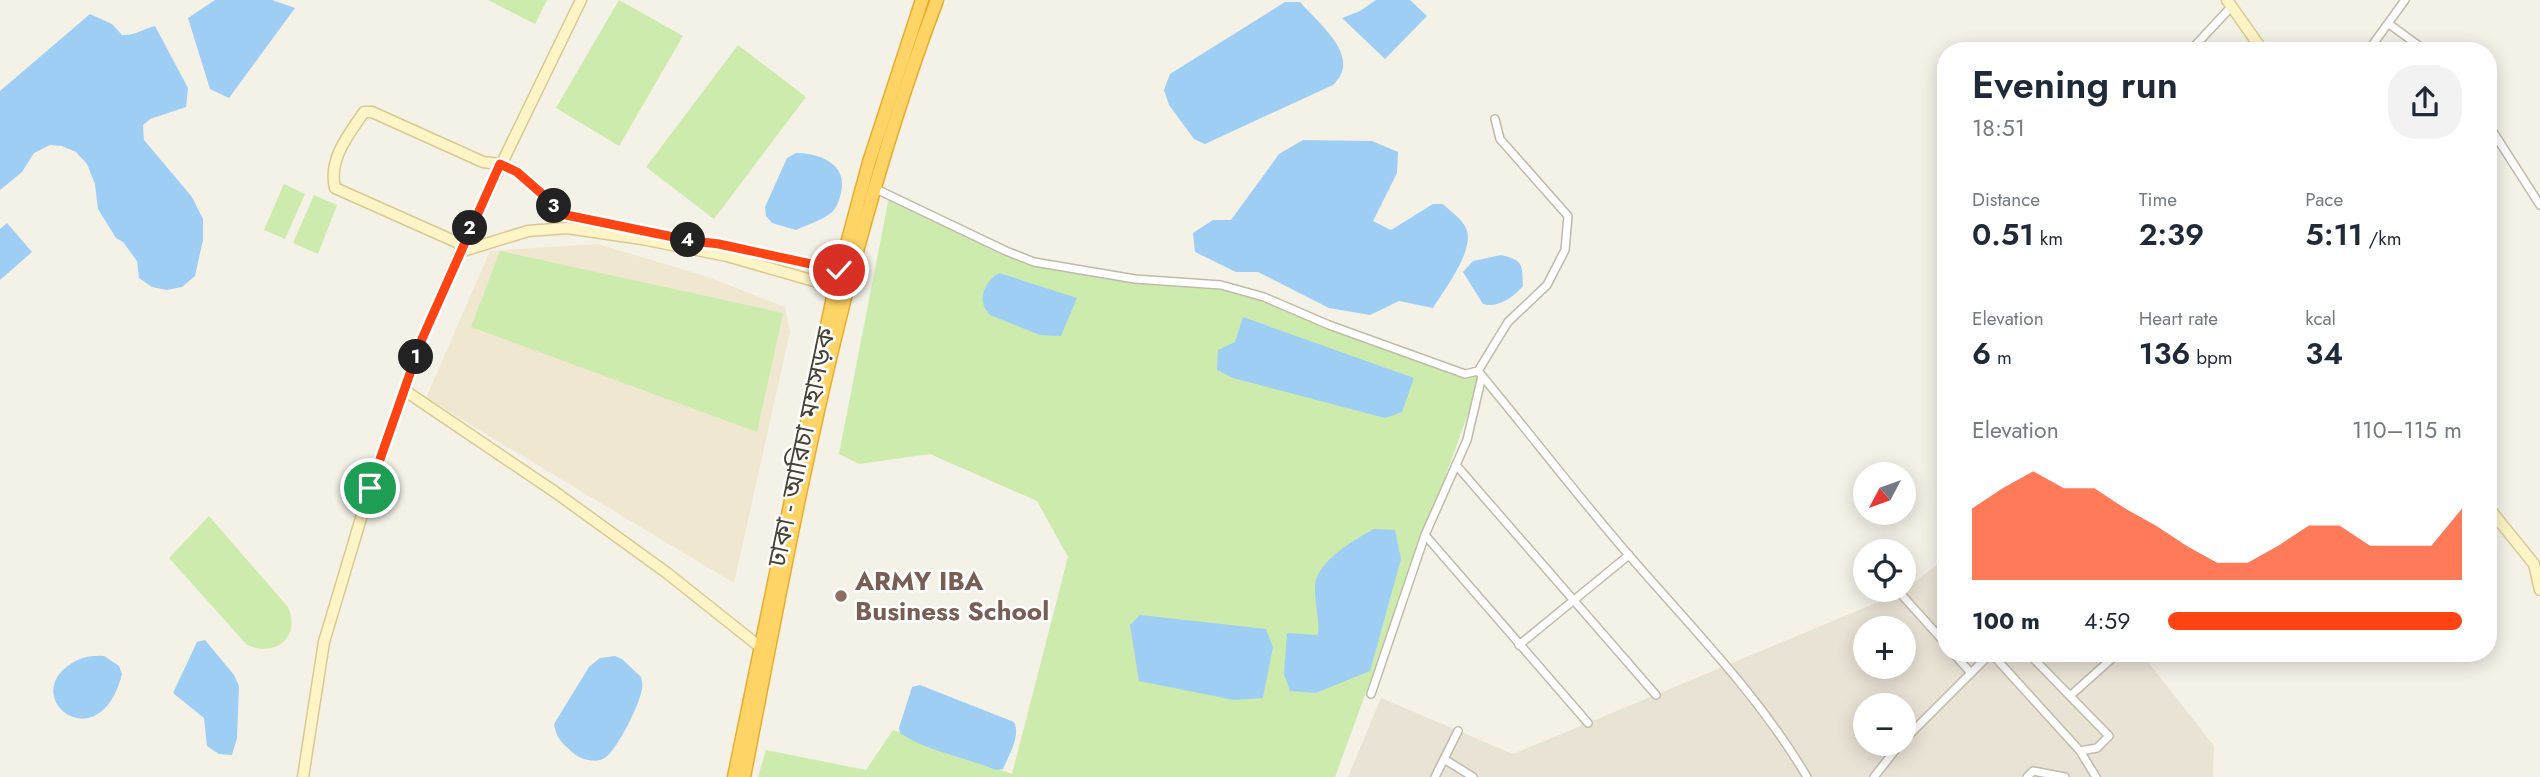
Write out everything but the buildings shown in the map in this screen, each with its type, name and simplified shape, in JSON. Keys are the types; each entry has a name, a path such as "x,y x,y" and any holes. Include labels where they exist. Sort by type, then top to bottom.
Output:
{"highway":[{"name":"ঢাকা - আরিচা মহাসড়ক","path":"734,777 839,270 869,162 922,0"},
{"path":"744,777 826,369 874,188 906,82 937,0"}],"street":[{"path":"303,777 324,642 370,488 422,339 500,164 581,0"},
{"path":"2375,42 2405,0"},
{"path":"2196,42 2229,2 2257,42"},
{"path":"2389,24 2414,42"},
{"path":"835,287 727,256 567,228 528,231 461,249 335,188 332,175 343,142 365,112 372,112 483,162 500,164 517,172 566,215 839,270"},
{"path":"1371,694 1425,535 1467,440 1480,374 1508,323 1547,285 1565,250 1569,216 1500,139 1495,118"},
{"path":"2497,138 2540,205"},
{"path":"874,188 1034,262 1135,279 1221,285 1264,297 1329,325 1465,374 1480,374"},
{"path":"1480,374 1629,555 1753,697 1790,748 1807,777"},
{"path":"404,390 566,500 667,573 760,648"},
{"path":"1456,465 1656,695"},
{"path":"2497,518 2534,565 2540,590"},
{"path":"1425,535 1588,723"},
{"path":"1519,645 1629,555"},
{"path":"1908,602 1937,635"},
{"path":"1961,662 1971,673"},
{"path":"1916,728 1982,662"},
{"path":"1999,662 2080,751 2096,777"},
{"path":"2037,662 2109,736 2097,748 2080,751"},
{"path":"2070,696 2108,662"},
{"path":"1435,777 1458,731"},
{"path":"1874,777 1891,756"},
{"path":"1444,759 1473,777"},
{"path":"2028,777 2033,771 2065,777"}],"shaded area":[{"path":"598,244 705,276 785,307 790,332 734,583 426,398 490,251"},
{"path":"1937,565 1937,662 2148,662 2214,746 2213,777 1348,777 1381,698 1513,754 1878,602 1916,602 1916,581"}],"green space":[{"path":"488,0 547,0 535,24"},
{"path":"619,0 683,36 619,146 556,108"},
{"path":"738,45 806,97 714,219 646,167"},
{"path":"284,184 305,194 285,239 264,230"},
{"path":"890,192 1034,262 1246,292 1482,376 1335,777 758,777 766,750 866,770 893,730 1012,774 1068,557 1037,501 930,454 859,464 839,454"},
{"path":"314,195 337,205 318,254 293,243"},
{"path":"500,251 783,313 757,432 471,327"},
{"path":"209,516 288,607 291,628 283,642 276,646 257,648 247,645 169,558"}],"water":[{"path":"215,0 272,0 295,8 229,98 210,89 188,18"},
{"path":"1376,0 1410,0 1427,16 1385,59 1342,18 1360,11"},
{"path":"1285,2 1300,2 1335,41 1343,63 1341,74 1333,85 1205,144 1194,139 1169,105 1164,90 1170,74"},
{"path":"90,14 112,24 122,35 155,26 188,88 186,107 150,119 143,125 144,140 192,197 203,219 203,240 195,276 182,287 167,290 152,287 139,278 137,261 123,242 116,238 98,209 95,184 87,164 76,152 62,146 50,145 34,153 22,172 0,190 0,91"},
{"path":"1303,140 1372,141 1398,152 1397,173 1373,221 1391,230 1433,204 1443,204 1462,221 1468,237 1467,247 1433,308 1399,301 1370,315 1329,308 1258,272 1236,272 1195,252 1193,233 1213,220 1231,220 1279,154"},
{"path":"796,153 814,155 830,162 840,175 842,183 841,193 833,211 796,230 772,223 766,216 765,207 787,158"},
{"path":"7,223 32,252 0,280 0,229"},
{"path":"1501,255 1518,261 1523,286 1505,301 1494,305 1483,304 1463,272 1473,261"},
{"path":"999,273 1077,298 1061,336 1040,335 990,315 983,304 984,292 989,281"},
{"path":"1243,317 1414,378 1402,412 1385,418 1233,378 1217,370 1218,350 1235,342"},
{"path":"1374,529 1395,530 1401,559 1370,671 1316,693 1290,691 1284,674 1287,633 1318,635 1315,585 1318,576 1338,552"},
{"path":"1140,615 1266,629 1273,647 1263,698 1234,700 1139,681 1130,625"},
{"path":"205,640 234,675 239,686 237,738 232,755 219,754 207,746 204,718 173,693 197,642"},
{"path":"104,656 119,666 122,674 112,699 99,713 85,718 71,716 60,709 54,697 54,684 63,670 77,660"},
{"path":"615,656 641,677 641,695 611,752 597,761 583,759 564,745 554,724 589,667 600,658"},
{"path":"920,685 1014,722 1015,739 1003,769 996,770 935,750 900,733 899,728 912,687"}],"place":[{"name":"ARMY IBA Business School","path":"841,596"}],"route":[{"path":"370,488 422,339 500,164 517,172 566,215 839,270"}]}
